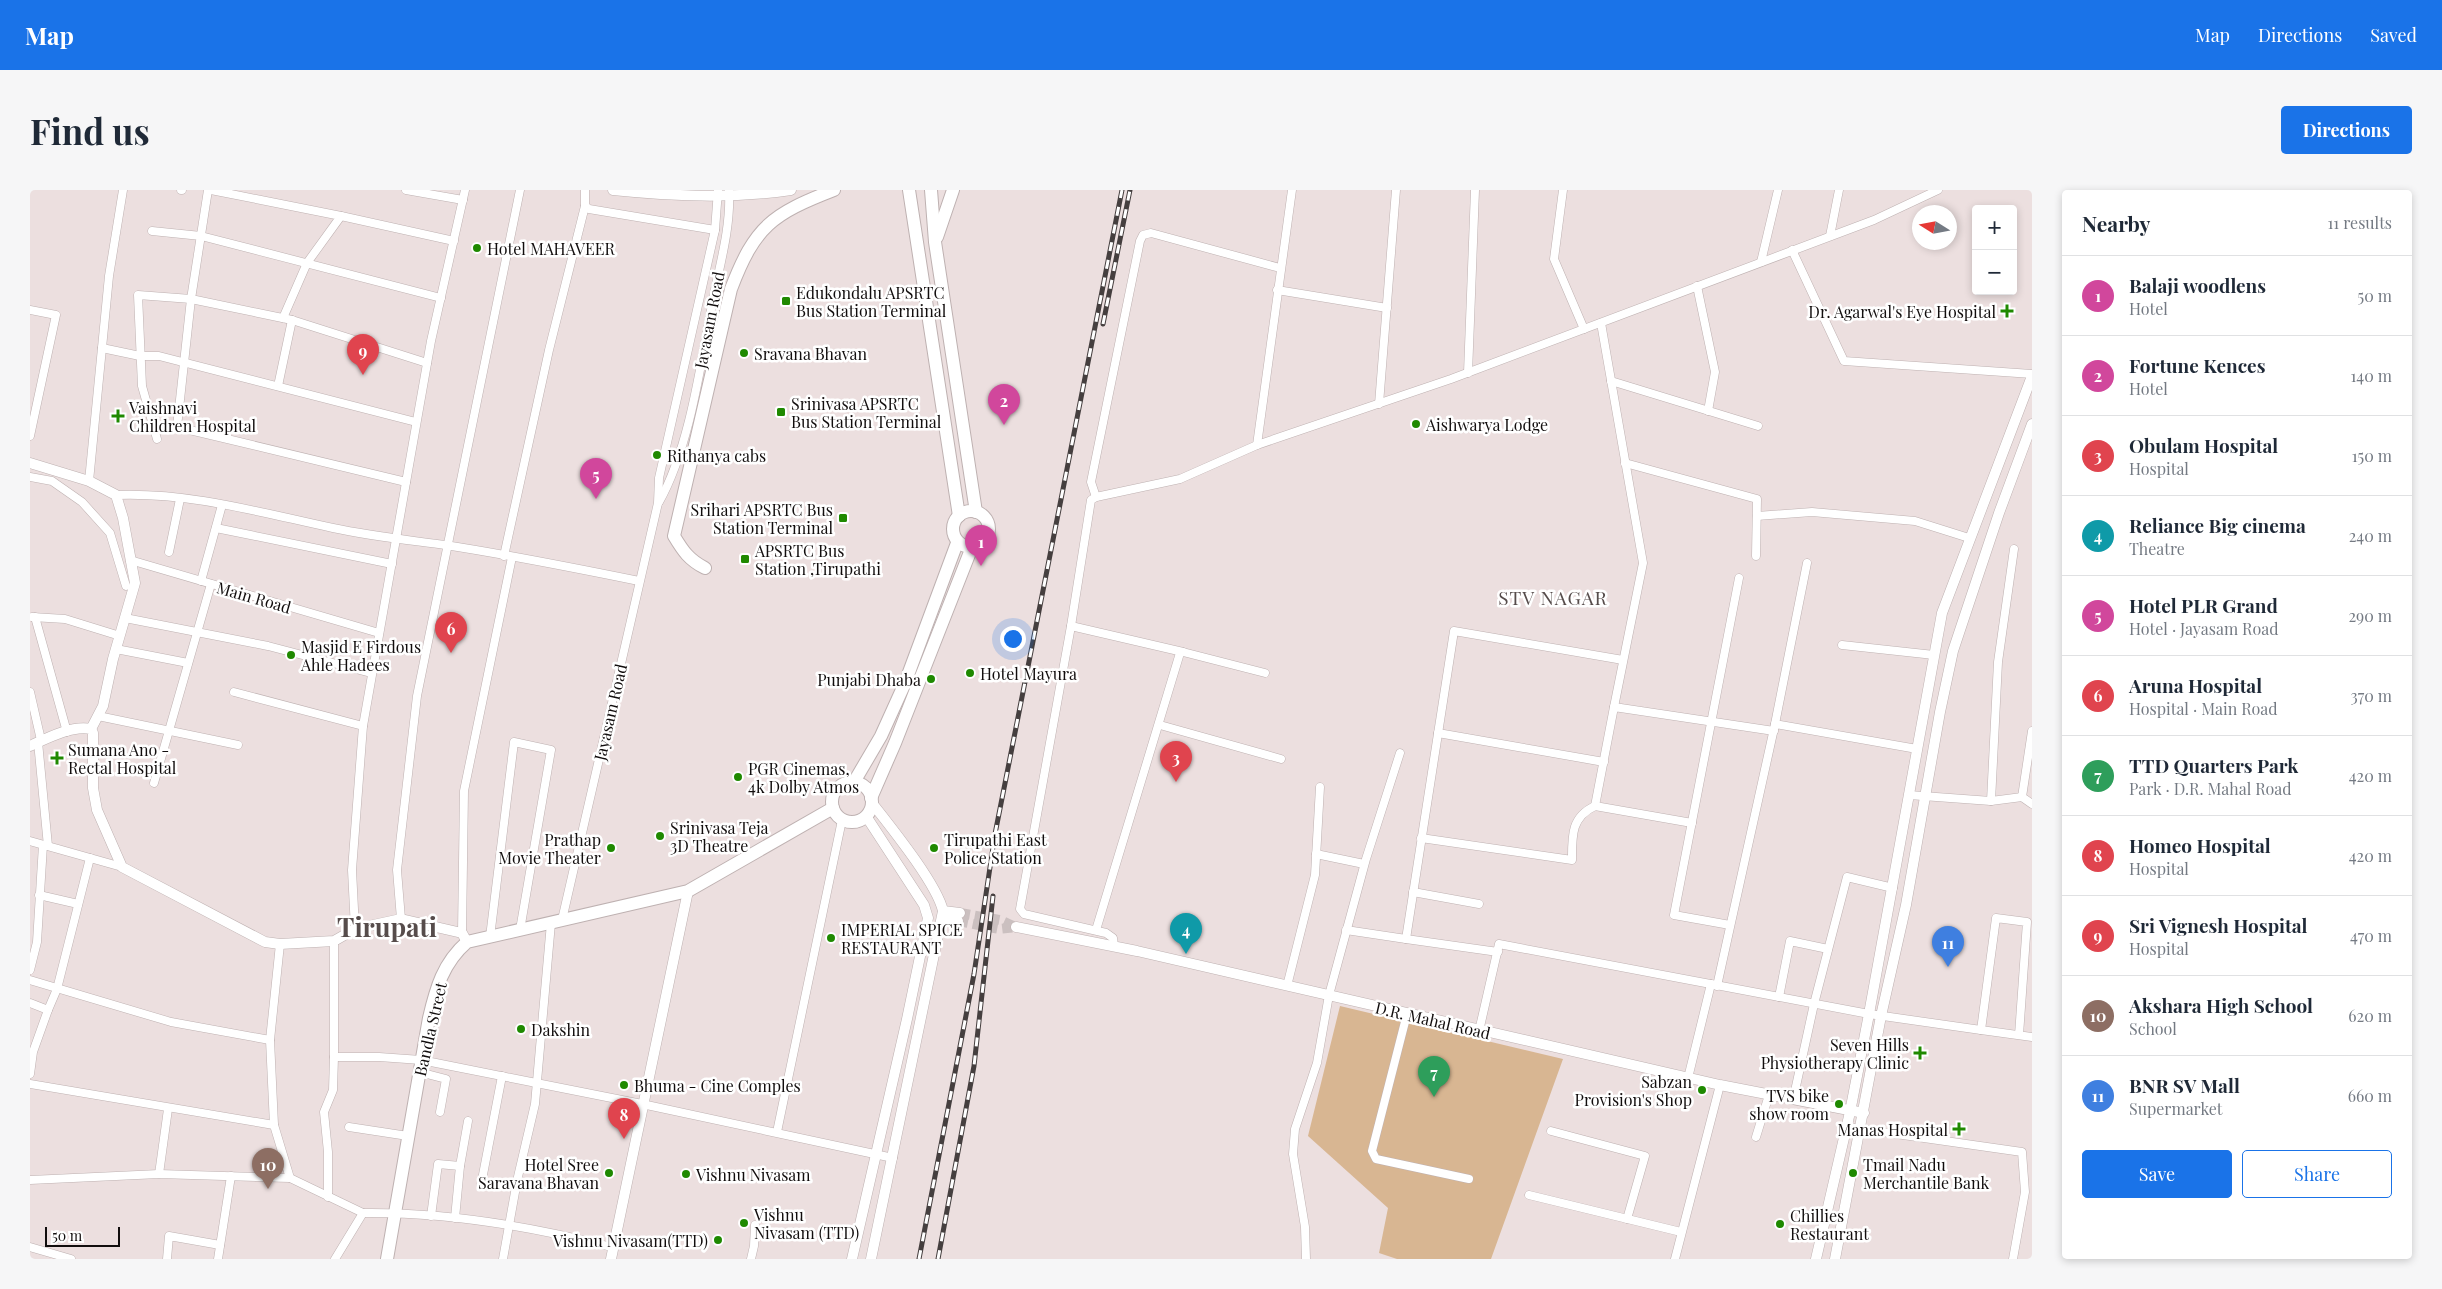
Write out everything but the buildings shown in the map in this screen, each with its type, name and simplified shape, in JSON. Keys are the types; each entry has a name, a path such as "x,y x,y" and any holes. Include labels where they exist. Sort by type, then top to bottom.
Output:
{"main road":[{"path":"706,568 693,562 684,554 674,536 731,289 744,256 756,236 777,218 798,204 834,190"},
{"path":"854,782 881,736 905,683 957,542 953,529 959,516 909,190"},
{"path":"931,190 935,242 976,512"},
{"path":"935,242 953,190"},
{"path":"957,542 972,547 984,542 988,529 983,517 976,512 967,512 959,516"},
{"path":"871,800 867,789 854,782 844,783 836,789 832,798 833,808 842,820 857,821 866,816 972,547"},
{"path":"465,937 490,937 688,891 833,808"},
{"name":"Bandla Street","path":"387,1259 436,984 465,937"}],"street":[{"path":"88,481 109,276 123,190"},
{"path":"406,482 177,427 191,299 210,190 454,240"},
{"path":"406,190 464,200"},
{"path":"355,929 352,870 363,726 427,364 466,190"},
{"path":"401,919 397,870 406,776 417,696 520,190"},
{"path":"30,841 122,867 265,942 280,944 334,940 355,929 401,919 465,937 464,791 549,350 585,206 585,190"},
{"path":"613,190 663,195 791,190"},
{"path":"1257,445 1292,191 1282,190"},
{"path":"1379,404 1396,190"},
{"path":"1468,373 1475,190"},
{"path":"1563,190 1554,259 1584,329"},
{"path":"1761,262 1778,190"},
{"path":"1830,236 1839,190"},
{"path":"1114,946 1113,938 1096,930 1024,914 1020,909 1071,626 1090,504 1096,497 1180,479 1257,445 1468,373 1874,220 1938,190"},
{"name":"Jayasam Road","path":"503,1259 535,1104 536,1083 557,922 658,504 659,478 724,192"},
{"name":"Jayasam Road","path":"658,504 672,480 695,394 727,226 724,192"},
{"path":"585,206 589,209 715,230"},
{"path":"283,318 307,263 341,216"},
{"path":"152,231 201,236 441,298"},
{"path":"1096,497 1091,482 1140,241 1143,235 1151,233 1280,268"},
{"path":"1792,250 1844,361 2032,375 1942,613 1893,888 1850,1112 1816,1259"},
{"path":"1697,286 1715,372 1708,411"},
{"path":"1277,290 1387,308"},
{"path":"157,439 142,386 138,295 191,299 292,320 427,364"},
{"path":"30,310 56,315 30,436"},
{"path":"278,386 292,320"},
{"path":"1596,806 1643,563 1601,322"},
{"path":"102,348 140,356 159,356 416,422"},
{"path":"1611,381 1758,426"},
{"path":"1835,1259 1882,1016 1906,906 1953,651 1999,513 2032,424"},
{"path":"30,463 88,481 116,495 148,494 222,505 281,515 333,528 508,557 539,560 639,581"},
{"path":"1625,463 1757,498 1756,556"},
{"path":"30,477 52,482 82,502 110,533 126,586"},
{"path":"116,495 123,518 135,583 98,716 91,728 93,733 93,788 97,810 122,867"},
{"path":"169,552 180,499"},
{"path":"201,581 222,505"},
{"path":"1757,516 1812,512 1915,521 1969,538"},
{"path":"216,528 392,564"},
{"path":"1990,801 1998,662 2014,549"},
{"name":"Main Road","path":"130,560 379,633"},
{"path":"1688,1078 1730,925 1774,728 1807,564"},
{"path":"1730,925 1674,915 1739,578"},
{"path":"154,783 211,584"},
{"path":"67,732 33,617 66,619 120,636"},
{"path":"125,618 268,646 372,673"},
{"path":"1071,626 1265,672"},
{"path":"1406,939 1454,631 1624,660"},
{"path":"1842,645 1934,655"},
{"path":"116,649 188,663"},
{"path":"1096,930 1160,725 1179,656 1183,652"},
{"path":"30,692 46,845 39,895 37,942 30,970"},
{"path":"234,692 363,726"},
{"path":"1614,707 1711,723 1774,728 1917,749"},
{"path":"98,716 238,745"},
{"path":"1160,725 1281,759"},
{"path":"36,743 84,727 91,728"},
{"path":"2022,798 2032,731"},
{"path":"1438,733 1604,762"},
{"path":"490,937 514,742 551,750 520,930"},
{"path":"1306,1259 1305,1227 1293,1154 1295,1129 1320,1051 1328,995 1364,864 1400,753"},
{"path":"1287,986 1315,876 1320,788"},
{"path":"1909,795 1990,801 2022,798 2032,804"},
{"path":"871,800 918,866 936,895 942,915 871,1259"},
{"path":"1421,838 1572,860 1572,841 1577,822 1582,812 1596,806 1692,823"},
{"path":"852,1259 907,1019 928,913 866,816"},
{"path":"777,1132 842,820"},
{"path":"1316,854 1364,864"},
{"path":"30,1074 31,1052 56,989 90,858"},
{"path":"1793,1100 1814,1004 1847,877 1893,888"},
{"path":"611,1259 688,891"},
{"path":"1413,892 1479,904"},
{"path":"39,895 78,904"},
{"path":"942,915 959,917"},
{"path":"1981,1030 1996,918 2027,922 2019,1035"},
{"name":"D.R. Mahal Road","path":"1016,927 1114,946 1688,1078 1864,1114"},
{"path":"1346,930 1498,952"},
{"path":"328,1196 328,1152 324,1112 333,1090 334,940"},
{"path":"1779,997 1790,941 1828,949"},
{"path":"280,944 270,1040 274,1126 290,1178"},
{"path":"1479,1031 1499,944 1869,1014 2032,1037"},
{"path":"30,980 171,1022 270,1040"},
{"path":"30,1003 48,1010"},
{"path":"1407,1014 1374,1141 1373,1156 1376,1159 1469,1179"},
{"path":"334,1058 379,1057 420,1066 502,1076 777,1132 892,1158"},
{"path":"420,1066 446,1079 440,1112"},
{"path":"480,1185 502,1076"},
{"path":"30,1084 274,1126"},
{"path":"1675,1259 1720,1085"},
{"path":"1756,1138 1769,1095"},
{"path":"159,1174 168,1109"},
{"path":"455,1218 460,1166 468,1121"},
{"path":"349,1127 408,1136"},
{"path":"1847,1127 2022,1152 2025,1192 2012,1259"},
{"path":"1551,1131 1645,1156 1627,1219"},
{"path":"431,1216 438,1164 460,1166"},
{"path":"30,1180 159,1174 290,1178 363,1213 394,1213 509,1224 545,1230 612,1247"},
{"path":"218,1259 231,1176"},
{"path":"1529,1195 1681,1232"},
{"path":"335,1259 363,1213"},
{"path":"751,1259 755,1225"},
{"path":"167,1259 170,1236 220,1245"},
{"path":"30,1246 71,1259"}],"shaded area":[{"path":"1340,1006 1563,1059 1491,1259 1397,1259 1379,1253 1388,1208 1308,1136"}],"tunnel":[{"path":"960,913 1000,920 1015,927"},
{"path":"958,921 999,929 1016,927"}],"railway":[{"path":"919,1259 974,974 995,834 1122,190"},
{"path":"1103,324 1130,190"},
{"path":"938,1259 974,1066 993,896"}],"place":[{"name":"Hotel MAHAVEER","path":"477,248"},
{"name":"Edukondalu APSRTC Bus Station Terminal","path":"786,301"},
{"name":"Dr. Agarwal's Eye Hospital","path":"2007,311"},
{"name":"Sravana Bhavan","path":"744,353"},
{"name":"Sri Vignesh Hospital","path":"363,375"},
{"name":"Srinivasa APSRTC Bus Station Terminal","path":"781,412"},
{"name":"Vaishnavi Children Hospital","path":"118,416"},
{"name":"Aishwarya Lodge","path":"1416,424"},
{"name":"Fortune Kences","path":"1004,425"},
{"name":"Rithanya cabs","path":"657,455"},
{"name":"Hotel PLR Grand","path":"596,499"},
{"name":"Srihari APSRTC Bus Station Terminal","path":"843,518"},
{"name":"APSRTC Bus Station ,Tirupathi","path":"745,559"},
{"name":"Balaji woodlens","path":"981,566"},
{"name":"Aruna Hospital","path":"451,653"},
{"name":"Masjid E Firdous Ahle Hadees","path":"291,655"},
{"name":"Hotel Mayura","path":"970,673"},
{"name":"Punjabi Dhaba","path":"931,679"},
{"name":"Sumana Ano - Rectal Hospital","path":"57,758"},
{"name":"PGR Cinemas, 4k Dolby Atmos","path":"738,777"},
{"name":"Obulam Hospital","path":"1176,782"},
{"name":"Srinivasa Teja 3D Theatre","path":"660,836"},
{"name":"Prathap Movie Theater","path":"611,848"},
{"name":"Tirupathi East Police Station","path":"934,848"},
{"name":"IMPERIAL SPICE RESTAURANT","path":"831,938"},
{"name":"Reliance Big cinema","path":"1186,954"},
{"name":"BNR SV Mall","path":"1948,967"},
{"name":"Dakshin","path":"521,1029"},
{"name":"Seven Hills Physiotherapy Clinic","path":"1920,1053"},
{"name":"Bhuma - Cine Comples","path":"624,1085"},
{"name":"Sabzan Provision's Shop","path":"1702,1090"},
{"name":"TTD Quarters Park","path":"1434,1097"},
{"name":"TVS bike show room","path":"1839,1104"},
{"name":"Manas Hospital","path":"1959,1129"},
{"name":"Homeo Hospital","path":"624,1139"},
{"name":"Hotel Sree Saravana Bhavan","path":"609,1173"},
{"name":"Tmail Nadu Merchantile Bank","path":"1853,1173"},
{"name":"Vishnu Nivasam","path":"686,1174"},
{"name":"Akshara High School","path":"268,1189"},
{"name":"Vishnu Nivasam (TTD)","path":"744,1223"},
{"name":"Chillies Restaurant","path":"1780,1224"},
{"name":"Vishnu Nivasam(TTD)","path":"718,1240"}],"district":[{"name":"STV NAGAR","path":"1553,597"},
{"name":"Tirupati","path":"387,926"}]}
